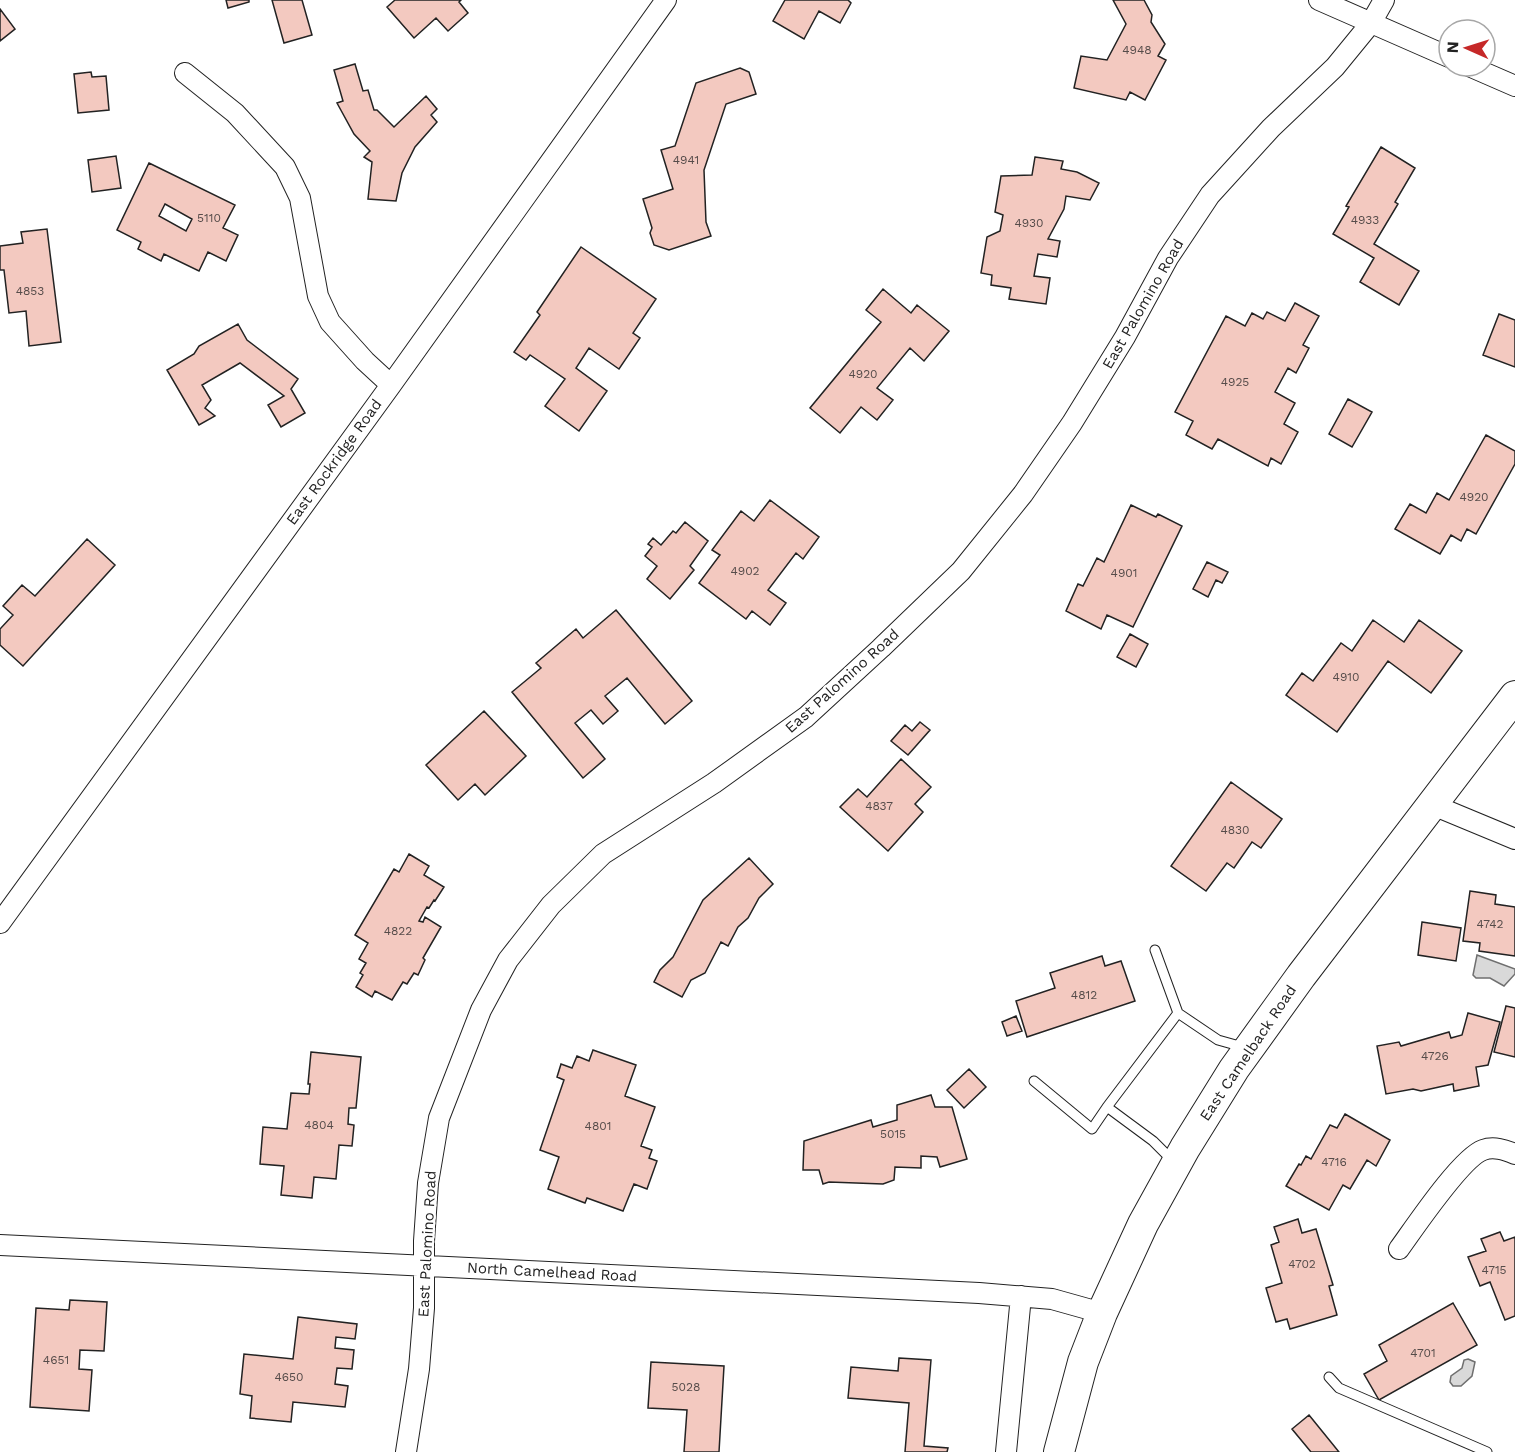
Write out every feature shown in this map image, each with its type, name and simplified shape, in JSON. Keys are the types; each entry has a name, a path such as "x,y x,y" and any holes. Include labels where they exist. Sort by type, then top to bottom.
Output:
{"main road":[{"name":"East Camelback Road","path":"1059,1452 1083,1362 1102,1313 1143,1224 1203,1118 1248,1049 1301,976 1515,696"}],"street":[{"name":"East Rockridge Road","path":"0,923 391,385 666,0"},
{"path":"1318,0 1437,52"},
{"name":"East Palomino Road","path":"406,1452 419,1369 424,1308 423,1266 428,1183 439,1118 481,1010 508,960 551,904 603,854 714,783 806,717 961,571 1023,494 1072,423 1125,337 1168,258 1210,195 1271,128 1335,66 1371,23 1384,0"},
{"path":"185,72 236,113 285,167 300,198 311,247 318,296 330,322 365,361 391,385"},
{"path":"1497,78 1515,86"},
{"path":"1432,805 1515,839"},
{"path":"1399,1249 1460,1168 1483,1150 1503,1149 1515,1154"},
{"name":"North Camelhead Road","path":"0,1245 969,1292 1052,1299 1102,1313"},
{"path":"1006,1452 1021,1296"}],"lane":[{"path":"1155,950 1178,1013 1218,1040 1248,1049"},
{"path":"1034,1081 1092,1129 1178,1013"},
{"path":"1107,1107 1153,1141 1177,1165"},
{"path":"1329,1377 1339,1388 1487,1452"}],"shaded area":[{"path":"1477,955 1515,969 1515,974 1504,986 1490,978 1476,978 1473,975"},
{"path":"1464,1360 1475,1362 1472,1376 1461,1386 1453,1386 1450,1382 1451,1376 1462,1368"}],"building":[{"path":"226,0 249,0 249,2 228,8"},
{"path":"272,0 302,0 312,35 284,43"},
{"path":"395,0 461,0 459,2 468,13 448,31 436,18 414,38 387,7"},
{"path":"785,0 848,0 851,3 840,23 819,11 804,39 773,21"},
{"path":"1113,0 1144,0 1152,15 1151,22 1165,44 1158,56 1166,60 1145,100 1130,92 1126,100 1074,88 1081,56 1107,60 1126,24"},
{"path":"0,9 15,29 0,41"},
{"path":"355,64 363,91 368,90 374,110 377,110 394,127 426,96 437,109 431,115 437,122 415,147 402,173 396,201 368,199 372,162 364,157 370,151 354,134 337,103 343,101 334,70"},
{"path":"740,68 749,72 756,94 726,104 704,170 706,222 711,236 669,250 654,245 650,233 652,228 643,199 673,189 661,150 675,146 696,83"},
{"path":"91,72 92,77 106,76 109,110 78,113 74,74"},
{"path":"1381,147 1415,168 1395,202 1398,204 1374,244 1419,271 1399,305 1360,282 1374,258 1333,234 1349,207 1346,206"},
{"path":"116,156 121,188 92,192 88,160"},
{"path":"1035,157 1063,161 1061,169 1077,172 1099,183 1090,200 1066,196 1064,209 1048,239 1060,241 1057,257 1038,254 1034,276 1050,278 1046,304 1009,299 1011,288 991,285 992,275 981,273 987,237 1000,231 1003,215 995,212 1001,176 1032,175"},
{"path":"149,163 235,205 223,228 238,235 226,261 208,252 199,271 164,254 161,261 138,249 141,242 117,230","holes":["165,204 192,219 186,231 159,216"]},
{"path":"47,229 61,342 29,346 26,311 9,313 4,270 0,270 0,246 23,243 21,232"},
{"path":"581,247 656,299 633,333 640,338 619,369 589,348 576,368 607,391 579,431 545,406 565,379 530,355 526,360 514,352 540,315 537,312"},
{"path":"883,289 911,313 917,305 949,331 924,361 910,348 877,388 893,400 877,420 861,407 840,433 810,408 881,322 866,310"},
{"path":"1295,303 1319,316 1303,345 1309,348 1296,373 1288,368 1275,392 1295,403 1284,424 1298,432 1281,464 1271,458 1268,466 1218,439 1212,449 1186,435 1193,421 1175,412 1226,316 1245,326 1252,313 1263,319 1267,312 1285,321"},
{"path":"1499,314 1515,320 1515,367 1483,355"},
{"path":"238,324 247,340 298,379 291,389 305,413 281,427 268,405 284,396 240,363 202,385 211,400 205,408 215,416 199,425 167,370 194,354 199,346"},
{"path":"1348,399 1372,412 1352,447 1329,434"},
{"path":"1486,435 1515,451 1515,464 1476,534 1467,529 1461,541 1451,535 1440,554 1395,529 1410,504 1426,513 1437,493 1449,500"},
{"path":"770,500 819,537 803,559 796,553 768,590 786,603 770,625 752,611 746,619 699,583 720,555 712,550 741,511 754,521"},
{"path":"1131,505 1156,517 1158,514 1182,526 1133,627 1107,615 1101,629 1066,611 1078,584 1083,586 1097,558 1104,562"},
{"path":"685,522 708,541 690,566 694,570 670,599 647,579 657,566 645,556 652,547 648,544 653,538 661,545 673,531 676,533"},
{"path":"87,539 115,565 23,666 0,645 0,629 13,615 3,606 22,585 35,596"},
{"path":"1207,562 1228,572 1222,583 1216,580 1208,597 1193,589"},
{"path":"616,610 692,701 665,724 627,678 605,696 618,711 603,724 591,710 575,723 605,759 583,778 512,692 541,668 536,663 576,629 583,638"},
{"path":"1373,620 1404,642 1419,620 1462,651 1431,693 1388,661 1337,732 1286,695 1302,673 1313,681 1341,643 1352,651"},
{"path":"1130,634 1148,644 1136,667 1117,657"},
{"path":"484,711 526,756 485,795 475,784 458,800 426,765"},
{"path":"920,722 930,730 908,755 891,741 905,725 912,731"},
{"path":"901,759 931,787 915,804 923,812 888,851 840,807 858,789 867,797"},
{"path":"1231,782 1282,819 1261,848 1252,842 1234,868 1227,863 1206,891 1171,866"},
{"path":"409,854 429,866 424,875 444,887 435,901 429,908 427,907 419,921 423,922 425,917 441,927 423,958 425,960 418,975 414,973 407,984 403,982 392,1000 375,991 372,997 356,987 363,975 360,973 366,963 359,959 368,943 355,935 394,869 399,872"},
{"path":"749,858 773,884 759,898 748,918 738,927 728,946 721,942 705,973 691,980 682,997 654,982 660,970 673,957 703,900"},
{"path":"1470,891 1496,895 1495,904 1515,907 1515,956 1479,951 1480,943 1463,941"},
{"path":"1422,922 1461,928 1456,961 1418,955"},
{"path":"1102,956 1105,966 1121,961 1135,1001 1027,1037 1016,1001 1055,988 1050,973"},
{"path":"1506,1006 1515,1008 1515,1057 1494,1052"},
{"path":"1468,1013 1500,1022 1488,1065 1476,1067 1479,1086 1454,1091 1453,1084 1421,1091 1413,1089 1386,1094 1377,1046 1399,1042 1401,1046 1449,1032 1451,1038 1462,1035"},
{"path":"1016,1016 1022,1031 1007,1036 1002,1022"},
{"path":"593,1050 636,1065 625,1096 655,1107 641,1146 652,1150 649,1158 657,1161 647,1189 634,1184 623,1211 587,1198 585,1203 548,1189 559,1157 540,1150 564,1080 557,1077 561,1064 572,1068 577,1056 589,1061"},
{"path":"311,1052 361,1057 356,1108 349,1108 348,1124 354,1125 352,1146 339,1145 336,1179 314,1177 312,1198 281,1195 284,1166 260,1164 263,1127 287,1129 291,1093 309,1094"},
{"path":"969,1069 986,1087 964,1108 947,1090"},
{"path":"931,1095 935,1107 952,1107 967,1159 940,1167 937,1157 921,1156 921,1168 895,1167 894,1180 883,1184 829,1182 823,1184 819,1170 803,1170 804,1141 871,1120 873,1127 897,1120 897,1105"},
{"path":"1345,1114 1390,1140 1376,1166 1367,1160 1350,1189 1343,1185 1329,1210 1286,1186 1306,1156 1311,1159 1330,1125 1337,1128"},
{"path":"1298,1219 1302,1233 1316,1229 1333,1285 1329,1286 1337,1315 1290,1329 1287,1319 1276,1322 1266,1288 1282,1283 1271,1245 1279,1242 1274,1227"},
{"path":"1500,1232 1504,1241 1515,1237 1515,1316 1505,1320 1490,1282 1480,1286 1468,1257 1486,1251 1481,1239"},
{"path":"70,1300 107,1302 104,1351 80,1350 79,1369 92,1370 89,1411 30,1407 36,1308 69,1310"},
{"path":"1453,1303 1477,1345 1379,1400 1364,1374 1387,1361 1379,1345"},
{"path":"298,1317 357,1324 355,1339 336,1337 335,1348 354,1350 352,1369 337,1368 335,1384 348,1386 345,1407 293,1402 291,1422 250,1418 252,1396 240,1394 244,1354 293,1359"},
{"path":"899,1358 931,1360 924,1446 948,1448 947,1452 905,1452 909,1403 848,1398 851,1367 898,1371"},
{"path":"651,1362 724,1366 719,1452 684,1452 687,1410 648,1408"},
{"path":"1309,1415 1339,1452 1311,1452 1292,1429"}]}
